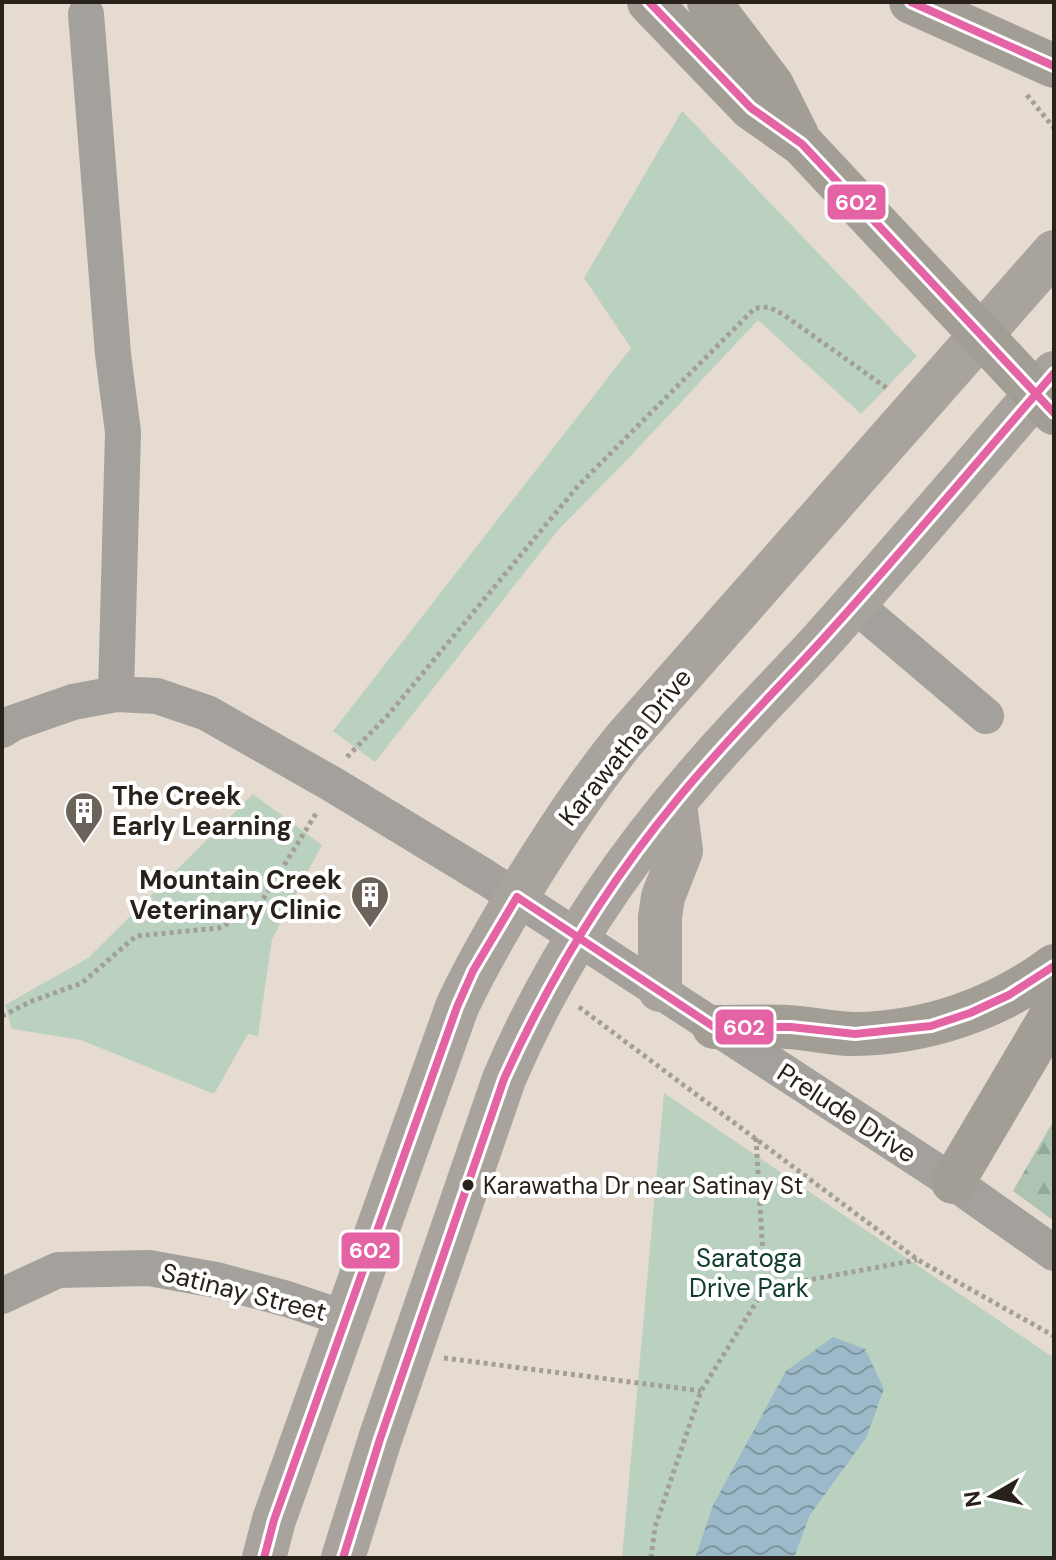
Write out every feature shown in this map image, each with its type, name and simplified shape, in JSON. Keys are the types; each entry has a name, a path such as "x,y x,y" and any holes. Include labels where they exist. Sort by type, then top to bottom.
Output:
{"highway":[{"path":"649,2 751,108 802,144 1054,413"},
{"path":"709,2 772,85 802,144"},
{"path":"911,2 1054,66"},
{"path":"714,1027 791,1027 855,1034 931,1026 1009,995 1054,966"},
{"path":"953,1182 1054,1011"}],"main road":[{"name":"Karawatha Drive","path":"264,1558 274,1520 457,1007 473,971 517,897 582,794 624,740 1054,252"},
{"path":"343,1558 500,1091 526,1027 576,935 615,878 707,764 854,604 1054,373"},
{"path":"660,990 663,897 681,851 675,804"}],"street":[{"path":"86,14 113,354 123,432 116,694"},
{"path":"854,604 986,716"},
{"name":"Prelude Drive","path":"2,730 13,723 73,702 116,694 157,696 185,704 237,729 517,897 953,1182 1054,1253"},
{"name":"Satinay Street","path":"2,1296 58,1270 149,1268 230,1284 347,1319"}],"path":[{"path":"2,1016 32,1001 82,983 136,936 219,928 257,909 307,829 349,753 389,714 578,486 755,308 769,307 784,315 899,397"},
{"path":"546,989 588,1012 918,1260 1054,1336"},
{"path":"651,1558 655,1527 701,1391 765,1288 756,1138"},
{"path":"765,1288 918,1260"},
{"path":"410,1354 701,1391"}],"green space":[{"path":"682,111 917,356 861,414 758,320 559,529 375,762 333,731 631,348 584,278"},
{"path":"253,794 322,845 272,939 258,1036 248,1034 214,1094 81,1040 12,1029 5,1005 88,958"},
{"name":"Saratoga Drive Park","path":"664,1093 1054,1358 1054,1558 794,1558 810,1515 866,1438 713,1505 695,1558 622,1558"},
{"path":"1054,1120 1054,1221 1013,1191"}],"water":[{"path":"833,1337 865,1349 884,1389 866,1438 810,1515 794,1558 695,1558 713,1505 786,1371"}],"transit line":[{"name":"602","path":"649,2 751,108 802,144 1054,413"},
{"name":"602","path":"911,2 1054,66"},
{"name":"602","path":"343,1558 380,1439 504,1079 540,1005 581,934 650,833 694,780 911,540 1054,373"},
{"name":"602","path":"264,1558 274,1520 457,1007 473,971 517,897 714,1027 791,1027 855,1034 931,1026 1009,995 1054,966"}],"place":[{"name":"The Creek Early Learning","path":"84,845"},
{"name":"Mountain Creek Veterinary Clinic","path":"370,929"},
{"name":"Karawatha Dr near Satinay St","path":"468,1185"}]}
